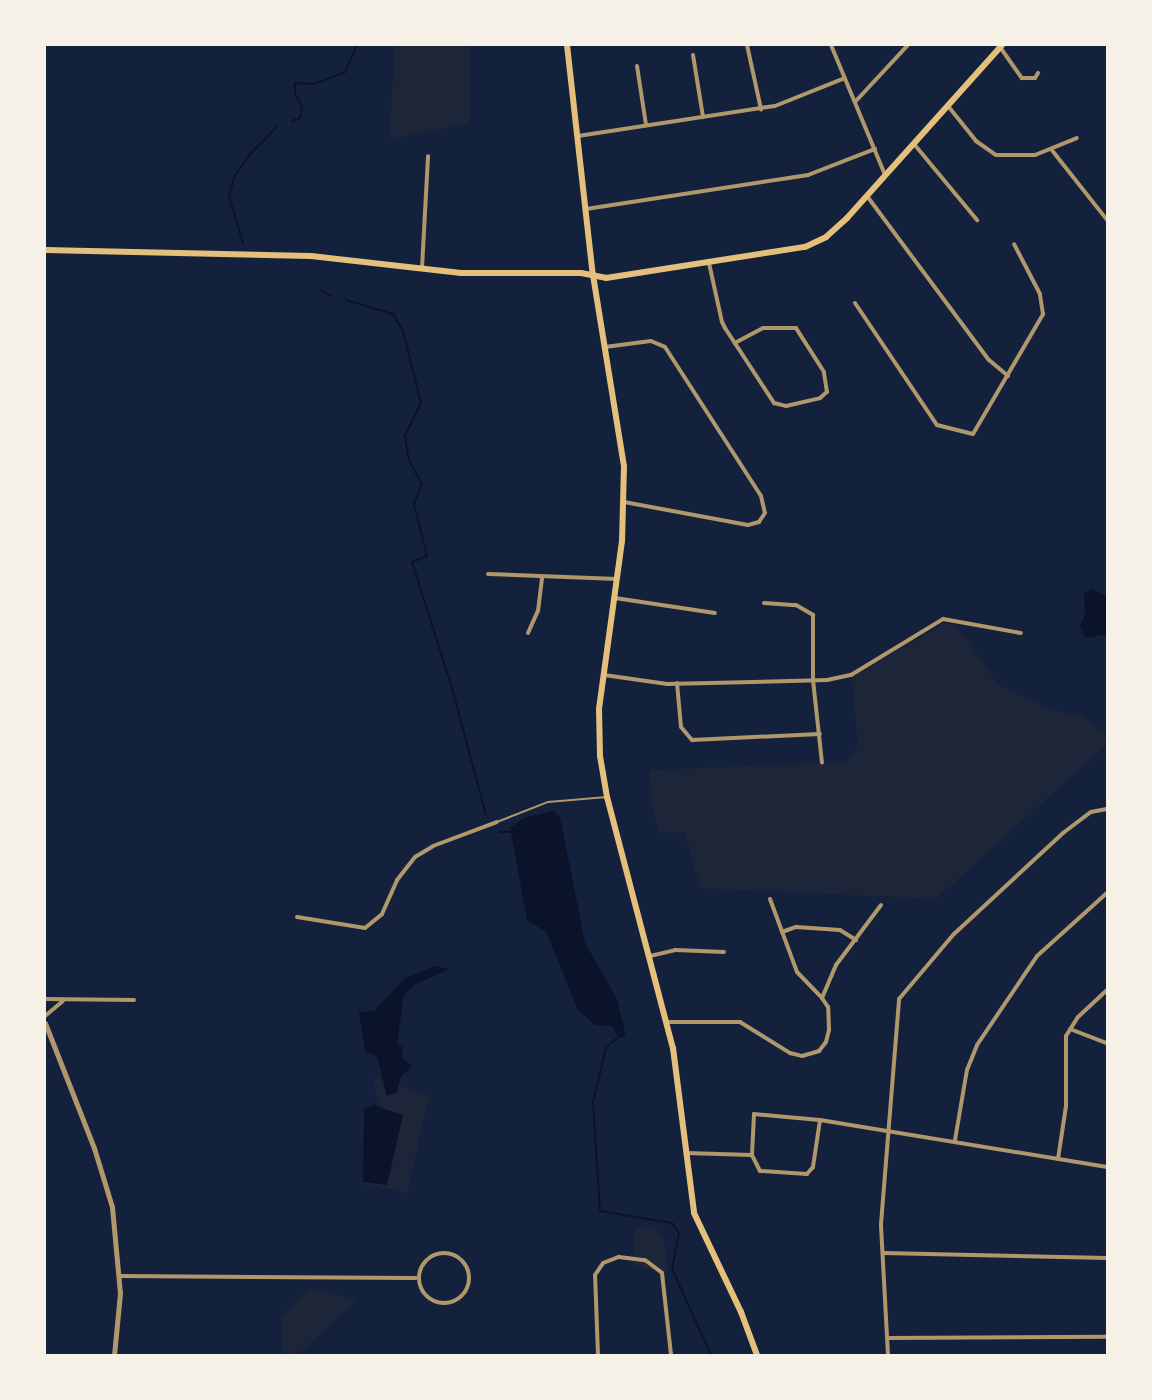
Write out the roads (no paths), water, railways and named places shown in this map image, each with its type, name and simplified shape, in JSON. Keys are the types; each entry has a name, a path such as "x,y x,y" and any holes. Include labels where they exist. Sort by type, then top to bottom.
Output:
{"main road":[{"path":"567,45 593,275 622,441 624,502 618,579 598,733 607,797 668,1022 682,1100 686,1153 697,1225 738,1306 757,1355"},
{"path":"45,250 311,256 422,268 593,275 606,278 811,245 839,226 1001,46"}],"street":[{"path":"747,45 761,109"},
{"path":"831,45 885,176"},
{"path":"855,102 908,45"},
{"path":"1001,46 1022,78 1035,78 1038,73"},
{"path":"693,55 703,117"},
{"path":"637,66 646,126"},
{"path":"578,136 761,109 798,98 845,78"},
{"path":"948,105 989,153 1017,158 1050,149 1077,138"},
{"path":"914,144 977,220"},
{"path":"586,209 808,175 875,149"},
{"path":"1050,149 1107,220"},
{"path":"422,268 428,156"},
{"path":"867,196 989,360 1008,376"},
{"path":"855,303 937,425 973,433 1041,321 1043,303 1014,244"},
{"path":"709,263 718,311 735,343 777,405 820,398 827,392 824,372 796,328 763,328 735,343"},
{"path":"605,347 651,341 665,347 756,488 765,513 754,524 624,502"},
{"path":"488,574 618,579"},
{"path":"528,633 538,611 542,577"},
{"path":"615,598 715,613"},
{"path":"764,603 796,605 813,615 813,680 822,763"},
{"path":"604,675 677,683 813,680 851,675 943,619 1021,633"},
{"path":"677,683 682,731 692,740 820,734"},
{"path":"888,1355 881,1224 891,1130 896,1018 902,994 954,934 1063,834 1091,812 1107,809"},
{"path":"297,917 365,928 382,914 397,880 418,855 497,822"},
{"path":"955,1140 966,1070 977,1045 1037,956 1107,893"},
{"path":"668,1022 740,1022 790,1053 808,1055 819,1051 828,1036 828,1007 822,998 800,978 770,899"},
{"path":"822,998 836,965 881,904"},
{"path":"782,933 796,927 840,930 856,940"},
{"path":"650,957 675,950 724,952"},
{"path":"1058,1159 1066,1106 1064,1044 1070,1029 1107,990"},
{"path":"45,999 134,1000"},
{"path":"45,1016 64,1001"},
{"path":"45,1023 104,1180 115,1226 120,1276 114,1355"},
{"path":"1070,1029 1107,1043"},
{"path":"820,1120 813,1167 807,1174 760,1171 752,1155 754,1114 820,1120 891,1130 1107,1167"},
{"path":"686,1153 752,1155"},
{"path":"883,1253 1107,1258"},
{"path":"447,1254 458,1257 469,1276 464,1294 448,1303 430,1298 417,1278 427,1260 447,1254"},
{"path":"598,1355 595,1275 603,1263 628,1257 652,1264 662,1274 670,1355"},
{"path":"120,1276 417,1278"},
{"path":"888,1338 1107,1337"}],"lane":[{"path":"497,822 548,802 607,797"}],"waterway":[{"path":"292,121 300,118 302,107 295,94 295,83 314,84 345,72 357,45"},
{"path":"243,243 229,196 234,177 250,154 277,127"},
{"path":"321,290 331,296"},
{"path":"346,300 393,314 403,331 421,403 405,436 409,460 422,484 414,504 427,556 412,562 452,688 486,815"},
{"path":"500,832 510,832"},
{"path":"620,1036 606,1047 593,1103 600,1211 672,1223 679,1233 672,1269 711,1355"}]}
